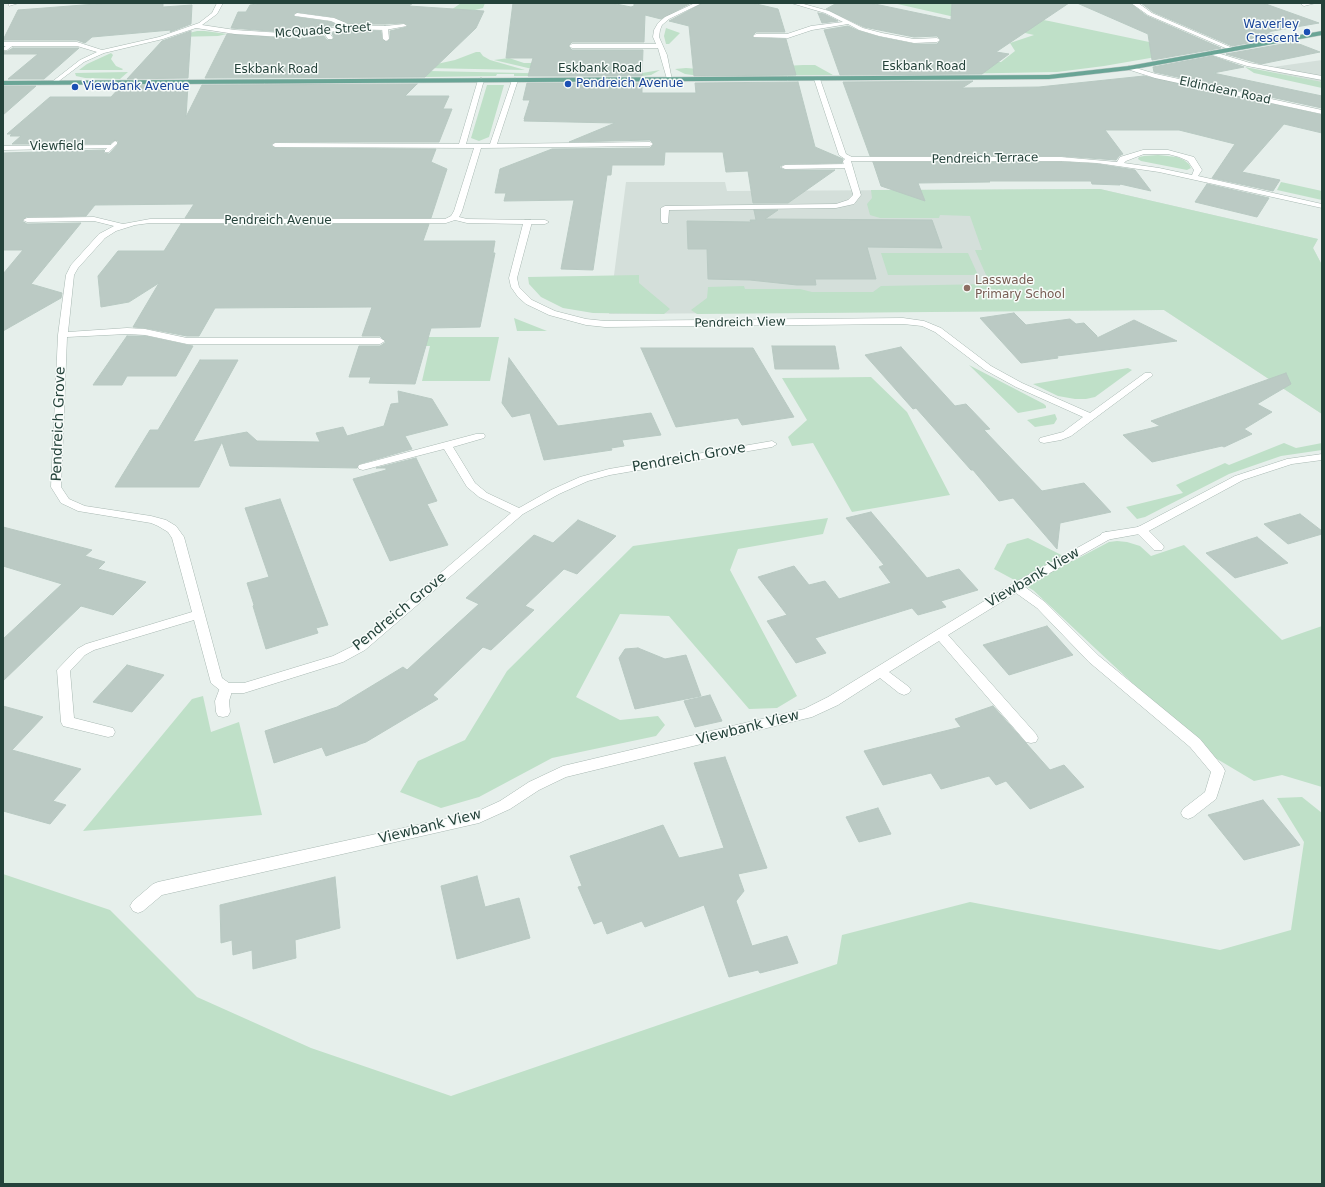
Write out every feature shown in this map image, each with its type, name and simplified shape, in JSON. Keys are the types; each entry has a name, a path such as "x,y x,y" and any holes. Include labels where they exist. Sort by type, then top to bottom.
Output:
{"main road":[{"name":"Eskbank Road","path":"3,83 1049,77 1129,68 1322,34"}],"street":[{"name":"McQuade Street","path":"56,82 82,61 102,52 161,38 195,26 214,14 220,3"},
{"path":"670,79 664,55 656,37 660,24 676,12 699,3"},
{"path":"794,3 827,12 861,29 905,40 937,40"},
{"path":"1134,3 1150,14 1232,49"},
{"path":"1304,4 1313,3"},
{"path":"297,14 332,19 348,27"},
{"path":"756,36 788,36 811,28 848,23"},
{"name":"McQuade Street","path":"195,26 261,34 306,34 326,32 348,27 385,28 404,26"},
{"path":"385,28 386,39"},
{"path":"326,32 330,38"},
{"path":"4,47 12,44 77,44 102,52"},
{"path":"572,46 586,44 659,46"},
{"path":"1212,53 1249,65 1322,78"},
{"name":"Eldindean Road","path":"1129,68 1155,76 1322,112"},
{"path":"665,221 665,208 836,206 850,202 857,195 849,162 843,155 817,79"},
{"path":"462,146 481,80"},
{"path":"493,146 515,80"},
{"path":"275,145 493,146 650,144"},
{"path":"478,146 458,211 454,218 467,221 545,222"},
{"name":"Viewfield","path":"3,148 111,147"},
{"path":"1120,163 1123,158 1143,152 1168,152 1181,155 1191,160 1196,165 1198,170 1194,177"},
{"name":"Pendreich Terrace","path":"785,167 871,160 1061,159 1120,163 1194,177 1322,206"},
{"name":"Pendreich Avenue","path":"27,220 94,219 123,226 150,221 436,222 454,218"},
{"name":"Pendreich View","path":"528,222 513,278 514,283 521,295 529,302 552,314 586,322 605,324 903,321 924,324 938,330 988,368 1019,385 1091,417"},
{"name":"Pendreich Grove","path":"123,226 113,229 102,236 74,268 70,275 63,335 56,487 65,501 82,509 151,520 162,523 172,529 178,537 216,680 226,688 244,688 338,659 361,647 519,512 555,492 584,479 609,472 772,444"},
{"path":"63,335 127,331 145,332 187,341 380,341"},
{"path":"1044,440 1057,438 1067,434 1148,375"},
{"path":"363,467 480,436"},
{"path":"447,445 471,485 483,495 519,512"},
{"name":"Viewbank View","path":"138,906 158,889 479,817 505,805 534,786 563,772 807,713 833,701 1016,587 1106,536 1141,530 1239,478 1291,461 1322,457"},
{"path":"1141,530 1158,547"},
{"path":"1016,587 1041,605 1094,659 1195,743 1210,760 1218,771 1211,795 1188,812"},
{"path":"108,732 68,722 63,670 81,652 90,648 199,614"},
{"path":"940,634 1031,738"},
{"path":"879,671 904,690"},
{"path":"223,712 222,701 226,688"}],"shaded area":[{"path":"1322,60 1322,83 1259,69"},
{"name":"Lasswade Primary School","path":"626,182 725,182 727,191 1100,189 1318,239 1313,248 1322,265 1322,414 1164,310 609,314"}],"green space":[{"path":"461,3 485,3 483,8 471,11 451,10"},
{"path":"893,3 946,3 1049,21 1173,47 1156,57 1057,72 892,75 894,71 953,62 1001,62 1015,51 1010,43 1034,35"},
{"path":"666,28 680,33 669,44 666,44 664,36"},
{"path":"197,31 227,34 218,36 173,37"},
{"path":"476,52 480,52 483,56 490,60 525,70 423,67 455,60"},
{"path":"111,53 113,55 111,59 116,66 123,69 122,70 79,70 87,64"},
{"path":"509,58 524,63 543,63 542,70 494,60"},
{"path":"815,65 833,75 700,76 685,74 675,69 686,68 712,70"},
{"path":"1245,67 1322,82 1322,88 1254,73"},
{"path":"660,70 651,75 643,76 514,76 514,74 497,74 496,76 425,77 429,71 571,74 642,73"},
{"path":"128,72 120,79 85,78 76,76 75,73"},
{"path":"487,85 504,85 489,137 479,141 471,138"},
{"path":"1158,155 1177,157 1184,160 1191,168 1187,170 1141,161 1138,159 1139,157 1144,156"},
{"path":"1281,182 1322,191 1322,200 1277,190"},
{"name":"Lasswade Primary School","path":"1100,189 1318,239 1313,248 1322,265 1322,414 1164,310 697,314 691,310 707,298 708,287 744,286 745,289 800,289 812,292 873,292 881,286 990,284 975,250 982,250 970,216 940,215 939,218 880,218 870,215 867,204 872,198 871,190"},
{"path":"881,253 968,253 978,275 888,275"},
{"path":"639,275 639,283 670,309 664,314 593,313 563,308 541,297 529,284 528,277"},
{"path":"514,318 547,331 517,331"},
{"path":"408,337 499,337 490,381 422,381 430,346 393,346"},
{"path":"969,365 1044,404 1046,408 1018,413"},
{"path":"1128,368 1132,370 1095,397 1086,399 1058,396 1033,384"},
{"path":"871,377 907,412 950,495 852,512 813,443 792,446 788,437 807,420 782,378"},
{"path":"1055,414 1057,419 1054,424 1035,427 1027,420"},
{"path":"1284,443 1296,448 1322,443 1322,450 1281,456 1229,474 1145,517 1137,519 1126,507 1183,493 1176,485 1225,463 1229,465"},
{"path":"828,518 823,534 738,549 730,570 797,696 777,708 749,709 669,616 620,614 576,697 620,720 658,716 665,725 656,736 552,758 479,797 441,808 400,792 418,761 465,740 507,671 633,546"},
{"path":"1028,538 1073,561 1109,542 1127,542 1140,546 1151,556 1184,545 1282,640 1322,626 1322,787 1282,775 1254,781 1207,753 1033,590 994,569 1007,544"},
{"path":"203,696 211,732 239,722 262,815 83,831 192,699"},
{"path":"1302,797 1322,813 1322,1184 3,1184 3,874 110,910 197,997 311,1048 451,1096 837,964 842,935 970,902 1220,950 1291,930 1304,842 1277,798"}],"building":[{"path":"109,3 163,3 163,7 192,5 191,24 170,32 171,30 92,37 85,43 77,40 3,40 18,10"},
{"path":"264,3 413,3 409,6 484,11 476,28 425,77 205,78 227,34 282,38 307,38 323,35 327,40 332,40 334,38 332,33 348,30 381,31 382,39 387,42 390,39 390,31 408,26 404,23 349,24 334,17 297,12 293,15 295,17 331,22 337,25 307,31 282,32 231,28 238,12 246,12 250,5"},
{"path":"513,3 611,3 631,7 634,6 634,3 691,3 661,19 645,15 644,42 572,42 568,46 572,50 643,50 642,76 528,76 533,58 506,58"},
{"path":"703,3 752,3 778,9 785,32 756,32 752,36 754,38 786,39 796,75 694,76 689,26 669,21"},
{"path":"837,3 870,3 951,20 952,3 1069,3 996,52 1009,54 982,74 840,75 824,30 848,26 879,37 914,44 937,44 941,40 937,36 914,37 864,27 826,9"},
{"path":"1077,3 1130,3 1147,16 1221,48 1152,60 1148,34"},
{"path":"1141,3 1263,3 1319,23 1267,32 1281,37 1232,46 1153,12"},
{"path":"818,13 824,14 838,21 822,23"},
{"path":"191,31 188,78 127,79 162,41"},
{"path":"1294,42 1320,52 1261,64 1226,54"},
{"path":"13,48 79,48 44,79 8,79 38,54 3,54 3,52"},
{"path":"1212,56 1244,67 1213,73 1322,96 1322,108 1154,72 1153,67"},
{"path":"1144,76 1322,115 1322,133 1284,124 1242,172 1280,180 1273,191 1212,178 1235,144 1179,130 1105,130 1123,154 1116,160 1061,156 870,156 843,82 973,81 962,88 1039,87"},
{"path":"798,82 815,147 843,159 842,163 785,164 780,166 780,168 785,170 835,170 788,203 753,203 748,171 726,172 723,152 665,152 664,165 612,165 611,175 607,175 593,270 561,269 574,200 504,201 506,193 495,193 500,169 552,149 650,148 654,144 650,140 569,142 615,123 524,121 530,100 523,100 527,83 642,83 642,93 696,93 695,83"},
{"path":"417,84 405,96 449,96 443,109 452,109 439,142 275,142 271,145 275,148 436,149 431,162 447,169 431,218 185,218 194,204 95,205 86,216 26,217 22,221 27,224 81,223 31,284 62,293 61,298 3,331 3,274 23,250 3,250 3,153 104,150 104,153 109,154 118,144 118,141 115,140 110,144 12,144 21,136 10,136 12,134 7,134 50,97 111,97 121,86 188,85 186,117 202,85"},
{"path":"3,86 36,86 3,115"},
{"path":"873,162 1061,162 1097,164 1135,170 1151,191 1120,184 1092,184 1091,181 918,183 925,201 881,186"},
{"path":"1207,184 1269,198 1257,217 1195,202"},
{"path":"754,210 778,210 765,219 932,220 942,248 867,247 876,279 815,279 816,285 797,285 750,280 708,279 707,249 688,249 687,221 751,222 750,220 756,220"},
{"path":"181,224 429,224 423,241 495,241 493,253 495,253 480,327 431,328 415,384 369,383 371,377 349,377 359,346 380,346 386,342 380,336 362,336 372,307 215,308 199,336 187,336 133,327 159,283 129,302 101,307 98,276 118,251 164,251"},
{"path":"1014,313 1026,325 1070,319 1076,324 1084,323 1097,336 1097,338 1134,320 1177,341 1057,356 1058,358 1021,363 980,318"},
{"path":"127,336 145,336 193,346 176,376 127,376 122,385 93,385"},
{"path":"772,346 835,346 839,369 775,369"},
{"path":"901,347 955,406 966,404 990,429 984,430 1042,491 1084,483 1111,512 1060,523 1057,549 1013,498 999,501 973,470 971,470 916,408 913,409 865,355"},
{"path":"641,348 753,348 794,417 742,425 738,418 676,427"},
{"path":"509,358 558,426 651,413 661,435 622,440 624,446 611,448 612,450 544,460 530,413 512,417 502,403"},
{"path":"200,360 238,360 193,442 247,432 257,441 320,442 316,433 343,427 347,436 384,426 391,404 399,403 398,391 432,399 448,425 405,436 412,449 359,464 357,468 230,466 222,442 199,487 115,487 150,430 158,430"},
{"path":"1286,373 1291,384 1257,404 1272,412 1244,429 1252,434 1224,447 1222,446 1152,462 1123,435 1160,426 1151,421"},
{"path":"416,458 437,501 427,504 448,545 390,561 353,479 386,470 386,468 376,468"},
{"path":"280,499 328,625 316,628 318,633 266,649 247,583 269,577 245,508"},
{"path":"871,512 927,578 959,569 978,590 941,601 946,607 918,615 912,608 815,638 826,653 796,663 767,621 787,615 758,577 794,566 809,585 825,581 839,599 891,583 879,567 884,565 846,518"},
{"path":"1300,514 1322,531 1322,534 1288,544 1264,524"},
{"path":"578,520 616,536 577,574 564,569 525,606 534,610 491,650 483,647 433,695 438,699 366,742 326,756 322,747 274,763 265,731 337,707 403,667 407,670 479,604 466,598 534,535 553,543"},
{"path":"3,527 92,550 85,556 105,562 98,569 146,582 113,615 81,606 3,681 3,639 62,584 3,566"},
{"path":"1257,537 1288,563 1235,578 1206,553"},
{"path":"1047,626 1073,655 1009,675 983,645"},
{"path":"638,648 665,659 686,655 701,696 635,709 619,658 625,649"},
{"path":"127,665 164,675 132,712 93,702"},
{"path":"710,695 722,721 695,727 684,701"},
{"path":"3,706 43,717 12,750 81,769 53,801 66,805 50,824 3,811"},
{"path":"993,706 1050,770 1064,765 1084,787 1030,809 1006,781 996,785 989,776 941,789 931,773 883,785 864,751 961,727 955,719"},
{"path":"725,757 767,868 738,874 744,891 736,901 752,946 787,936 798,963 760,973 758,970 729,977 704,905 645,927 642,921 607,934 602,921 594,924 578,887 582,886 570,856 663,825 679,858 724,848 694,763"},
{"path":"1263,800 1300,845 1244,860 1208,815"},
{"path":"878,808 891,834 859,842 846,817"},
{"path":"477,876 485,907 519,898 530,938 457,959 441,886"},
{"path":"335,877 340,928 295,940 296,958 253,969 252,950 233,955 232,940 221,943 220,905"}],"place":[{"name":"Waverley Crescent","path":"1307,32"},
{"name":"Pendreich Avenue","path":"568,84"},
{"name":"Viewbank Avenue","path":"75,87"},
{"name":"Lasswade Primary School","path":"967,288"}]}
